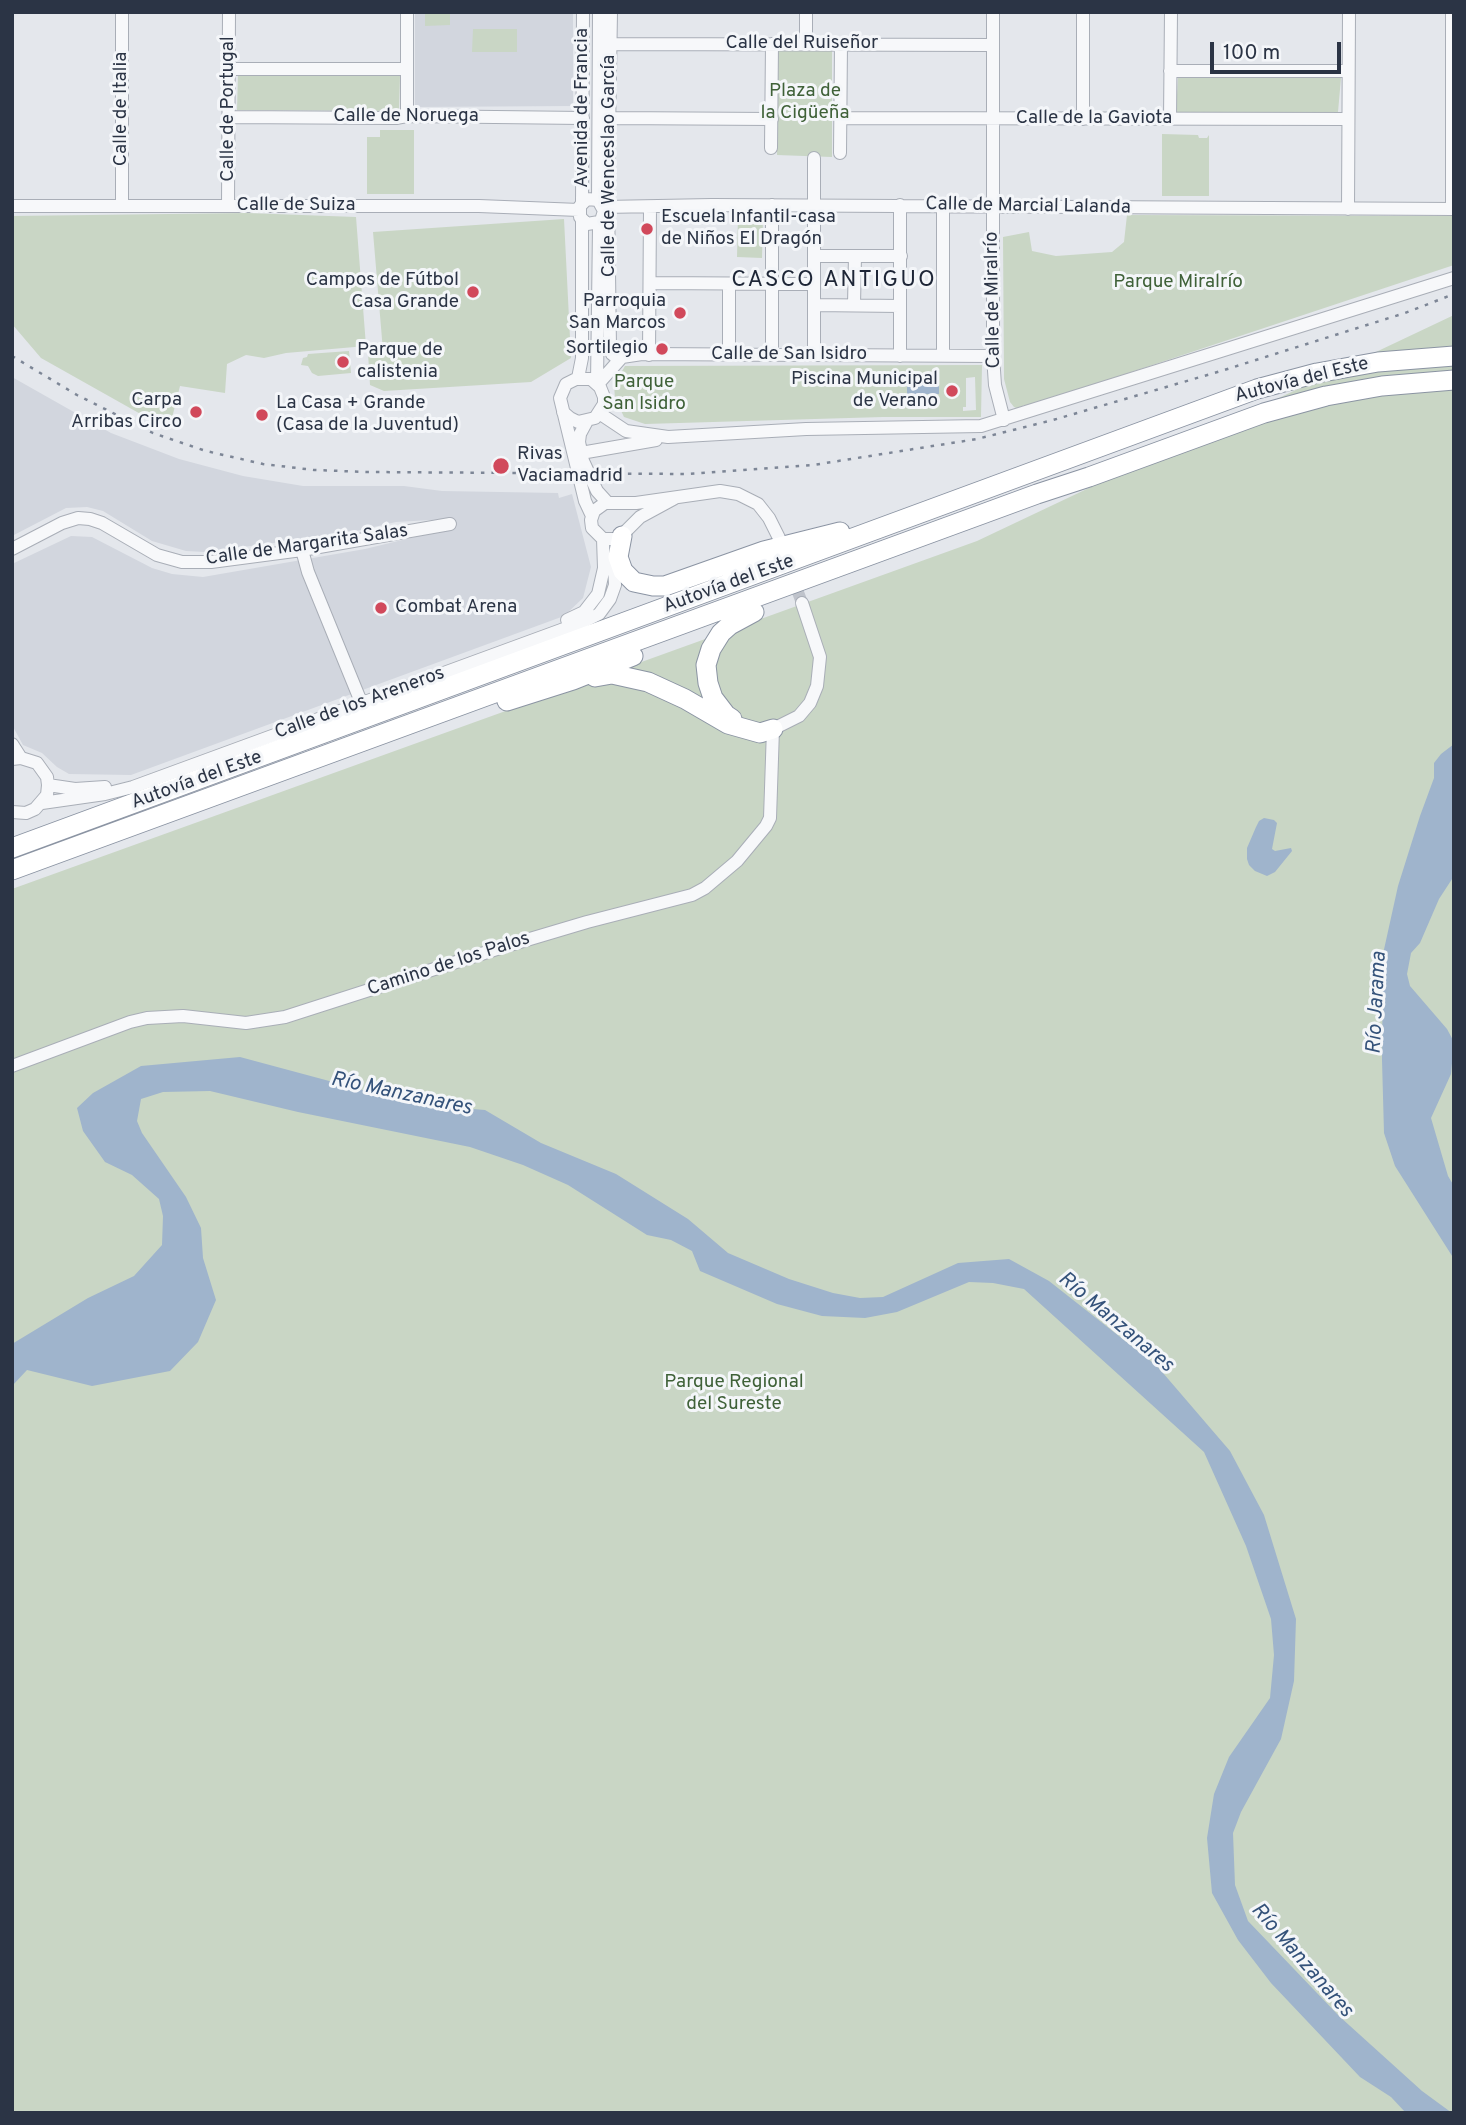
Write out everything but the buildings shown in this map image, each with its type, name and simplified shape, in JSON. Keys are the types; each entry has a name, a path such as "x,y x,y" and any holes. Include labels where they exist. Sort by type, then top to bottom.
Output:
{"highway":[{"path":"1378,362 1454,343"},
{"name":"Autovía del Este","path":"12,848 1258,389 1317,373 1378,362 1454,356"},
{"name":"Autovía del Este","path":"12,870 1024,498 1264,413 1326,396 1382,386 1454,380"},
{"path":"385,734 406,733 573,680 943,540 1074,487 1089,477"},
{"path":"617,535 618,557 623,571 634,582 665,586 764,551 892,517 912,516"},
{"path":"754,612 730,625 716,641 706,665 708,683 713,698 726,715 742,725 773,729"},
{"path":"573,680 612,674 648,682 685,699 728,724 760,733 773,729"}],"street":[{"name":"Calle de Italia","path":"122,12 122,206"},
{"name":"Calle de Portugal","path":"228,206 229,12"},
{"path":"407,12 407,116"},
{"name":"Avenida de Francia","path":"578,378 582,358 583,12"},
{"name":"Avenida de Francia","path":"598,384 599,222 604,215 599,12"},
{"name":"Calle de Wenceslao García","path":"611,12 604,205 610,351 618,359"},
{"path":"806,12 806,44"},
{"name":"Calle de Miralrío","path":"993,12 993,356 995,385 1004,420"},
{"path":"1083,12 1083,118"},
{"path":"1170,119 1171,12"},
{"path":"1348,209 1349,12"},
{"path":"1452,12 1453,209"},
{"name":"Calle del Ruiseñor","path":"610,44 993,45"},
{"path":"771,148 772,44"},
{"path":"840,153 841,44"},
{"path":"229,69 407,69"},
{"path":"1170,71 1348,71"},
{"name":"Calle de Noruega","path":"229,117 583,118"},
{"path":"609,118 772,119"},
{"name":"Calle de la Gaviota","path":"841,118 1348,119"},
{"path":"814,158 814,355"},
{"name":"Avenida de Francia","path":"581,211 587,199 604,205"},
{"name":"Calle de Marcial Lalanda","path":"604,205 650,208 654,205 943,205 1453,209"},
{"path":"772,205 772,355"},
{"path":"900,356 901,205"},
{"path":"943,205 943,355"},
{"name":"Calle de Suiza","path":"12,206 479,206 571,208 581,211"},
{"path":"649,355 650,208"},
{"path":"581,211 593,224 599,222"},
{"path":"814,256 901,256"},
{"path":"854,305 855,256"},
{"path":"581,453 668,438 806,429 965,427 1004,420 1454,278"},
{"path":"651,283 814,284"},
{"path":"729,284 729,355"},
{"path":"814,305 900,306"},
{"name":"Calle de San Isidro","path":"618,359 622,356 649,355 993,356"},
{"path":"598,384 618,359"},
{"path":"564,412 574,421 587,421 600,414 604,397 598,384 578,378 562,390 560,403 586,504 592,516 593,529 617,535"},
{"path":"600,414 626,430 668,438"},
{"path":"587,421 580,434 581,453 592,482 627,513 617,535"},
{"path":"592,516 597,508 613,503 675,498 710,491 738,494 752,500 765,511 779,538"},
{"path":"617,535 640,517 675,498"},
{"name":"Calle de Margarita Salas","path":"12,549 62,523 78,518 102,523 157,555 182,562 211,562 302,550 450,524"},
{"name":"Calle de los Areneros","path":"48,785 75,789 104,787 131,780 576,617 598,594 604,568 617,535"},
{"name":"Calle de los Areneros","path":"12,812 26,813 42,803 133,788 583,622 599,614 613,592 617,535"},
{"path":"302,550 308,572 359,697"},
{"path":"773,729 799,716 810,703 819,680 820,657 802,603"},
{"name":"Camino de los Palos","path":"12,1066 147,1018 183,1016 246,1023 285,1017 503,947 692,895 726,872 766,826 769,818 773,729"},
{"path":"12,744 17,758 37,763 43,769 48,785 42,803"}],"shaded area":[{"path":"415,12 573,12 573,106 415,107"},
{"path":"12,377 111,433 179,459 243,476 303,486 404,486 442,491 558,493 559,498 572,494 591,567 583,598 564,616 131,775 69,774 42,753 23,745 12,725 12,564 71,536 92,537 152,568 172,574 203,577 365,549 456,527 449,519 396,522 304,539 205,552 186,551 152,541 103,511 87,507 66,508 12,536"}],"green space":[{"path":"425,12 450,12 450,25 425,26"},
{"path":"473,29 517,29 517,52 472,52"},
{"name":"Plaza de la Cigüeña","path":"778,50 832,51 832,157 777,155"},
{"path":"238,75 400,76 399,111 237,110"},
{"path":"1339,76 1338,112 1176,112 1178,77"},
{"path":"380,130 414,130 414,194 367,194 367,137 380,137"},
{"path":"1162,134 1198,135 1199,138 1207,138 1209,135 1209,196 1162,196"},
{"path":"247,213 356,217 366,346 286,353 264,358 246,355 227,364 225,393 180,386 169,430 41,358 12,324 12,216"},
{"name":"Parque Miralrío","path":"1127,215 1454,216 1454,265 1029,406 1024,405 1019,409 1014,407 1004,379 1003,237 1029,232 1032,251 1056,256 1112,252 1124,242"},
{"path":"738,216 763,217 762,258 737,257"},
{"name":"Campos de Fútbol Casa Grande","path":"564,219 571,358 531,382 384,391 370,385 368,353 383,351 373,232"},
{"name":"Parque Regional del Sureste","path":"1454,315 1454,2113 12,2113 12,889 977,541"},
{"path":"349,351 351,373 318,376 312,373 308,366 301,365 308,354"},
{"name":"Parque San Isidro","path":"982,365 981,417 645,424 624,417 615,398 614,385 625,366","holes":["975,377 976,410 963,411 963,407 966,407 966,378"]}],"water":[{"path":"907,378 939,378 939,394 907,394"},
{"path":"1454,744 1454,876 1439,899 1420,943 1411,953 1407,974 1410,986 1447,1029 1454,1042 1451,1074 1431,1118 1448,1176 1454,1186 1454,1259 1395,1166 1384,1133 1382,1060 1383,954 1398,886 1434,778 1434,763"},
{"path":"1264,818 1277,823 1272,849 1275,851 1291,848 1292,851 1275,872 1267,876 1255,871 1247,859 1247,848 1259,821"},
{"path":"240,1057 385,1096 448,1107 485,1110 541,1143 616,1174 688,1219 728,1253 789,1279 833,1293 860,1298 883,1297 958,1263 1009,1259 1049,1281 1157,1366 1230,1451 1264,1515 1296,1619 1294,1681 1281,1739 1241,1812 1233,1833 1235,1885 1248,1921 1339,2016 1422,2091 1452,2113 1406,2113 1391,2097 1360,2077 1271,1983 1238,1940 1212,1893 1207,1838 1214,1794 1229,1757 1270,1698 1274,1655 1271,1619 1246,1546 1204,1452 1024,1289 969,1282 897,1312 865,1318 822,1316 777,1304 700,1271 692,1251 671,1240 647,1235 568,1185 523,1165 470,1147 210,1091 163,1092 141,1099 137,1121 142,1133 186,1197 201,1228 203,1258 216,1300 198,1342 170,1371 92,1386 27,1370 12,1386 12,1344 88,1298 134,1276 162,1245 163,1216 159,1199 132,1175 105,1162 83,1131 77,1108 93,1093 141,1066"}],"tunnel":[{"path":"785,557 802,603"}],"railway":[{"path":"12,356 77,395 153,433 206,451 263,464 314,470 368,472 687,474 813,465 977,439 1053,420 1221,371 1405,313 1454,294"}],"place":[{"name":"Escuela Infantil-casa de Niños El Dragón","path":"647,229"},
{"name":"Campos de Fútbol Casa Grande","path":"473,292"},
{"name":"Parroquia San Marcos","path":"680,313"},
{"name":"Sortilegio","path":"662,349"},
{"name":"Parque de calistenia","path":"343,362"},
{"name":"Piscina Municipal de Verano","path":"952,391"},
{"name":"Carpa Arribas Circo","path":"196,412"},
{"name":"La Casa + Grande (Casa de la Juventud)","path":"262,415"},
{"name":"Rivas Vaciamadrid","path":"501,466"},
{"name":"Combat Arena","path":"381,608"}],"district":[{"name":"CASCO ANTIGUO","path":"834,281"}],"water label":[{"name":"Río Jarama","path":"1378,1003"},
{"name":"Río Manzanares","path":"401,1095"},
{"name":"Río Manzanares","path":"1115,1323"},
{"name":"Río Manzanares","path":"1301,1961"}]}
